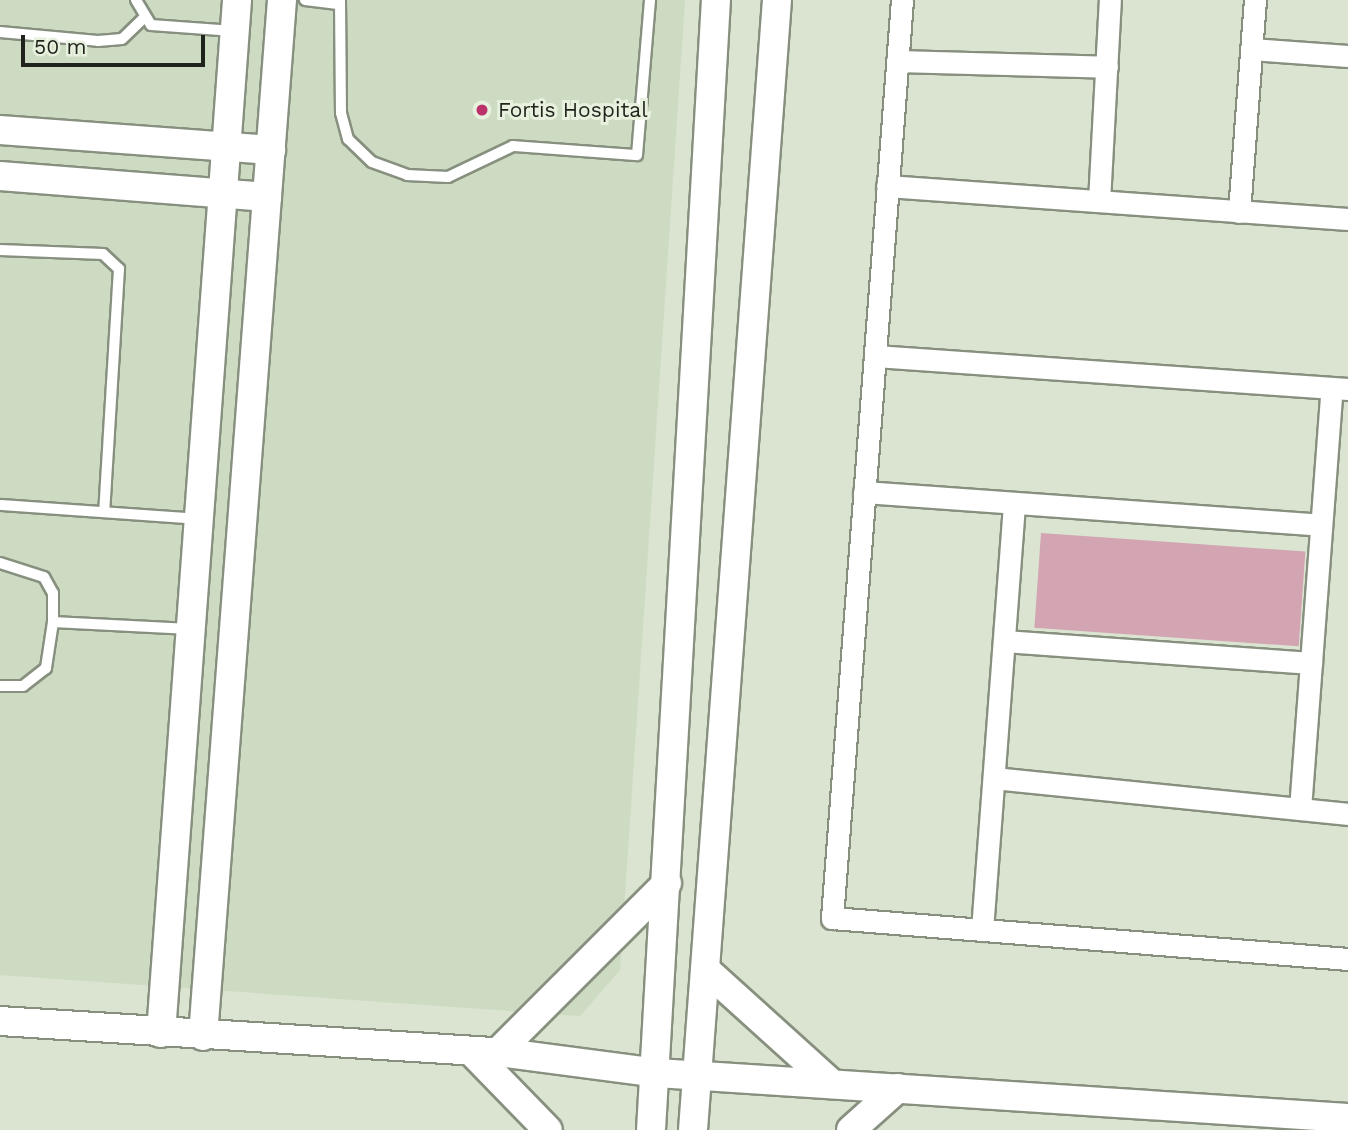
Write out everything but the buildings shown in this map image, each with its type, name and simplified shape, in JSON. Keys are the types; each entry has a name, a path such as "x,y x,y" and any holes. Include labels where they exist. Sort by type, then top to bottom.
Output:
{"main road":[{"path":"161,1033 237,0"},
{"path":"203,1036 282,0"},
{"path":"651,1130 657,1073 716,0"},
{"path":"693,1130 777,0"},
{"path":"0,130 271,150"},
{"path":"0,176 267,197"},
{"path":"486,1052 667,883"},
{"path":"706,970 832,1084"},
{"path":"0,1021 486,1052 657,1073 1348,1118"},
{"path":"486,1052 548,1130"},
{"path":"851,1130 898,1088"}],"street":[{"path":"902,0 831,915 982,930 1348,959"},
{"path":"1099,201 1110,0"},
{"path":"1239,212 1255,0"},
{"path":"1251,50 1348,56"},
{"path":"897,61 1107,67"},
{"path":"887,186 1348,219"},
{"path":"875,356 1340,389 1321,525 1300,809"},
{"path":"864,492 1321,525"},
{"path":"982,930 1014,503"},
{"path":"1004,641 1311,663"},
{"path":"993,778 1348,814"}],"lane":[{"path":"136,0 142,20"},
{"path":"305,0 340,2 341,102 348,139 372,163 408,174 447,177 513,146 637,155 650,0"},
{"path":"142,20 234,31"},
{"path":"0,32 99,41 122,39 142,20"},
{"path":"0,250 103,254 119,269 104,512"},
{"path":"0,505 199,519"},
{"path":"0,563 44,577 52,593 53,622 46,668 23,686 0,686"},
{"path":"53,622 191,629"}],"shaded area":[{"path":"0,0 685,0 620,970 580,1016 0,975"},
{"path":"1041,533 1305,551 1299,646 1034,628"}],"place":[{"name":"Fortis Hospital","path":"482,110"}]}
